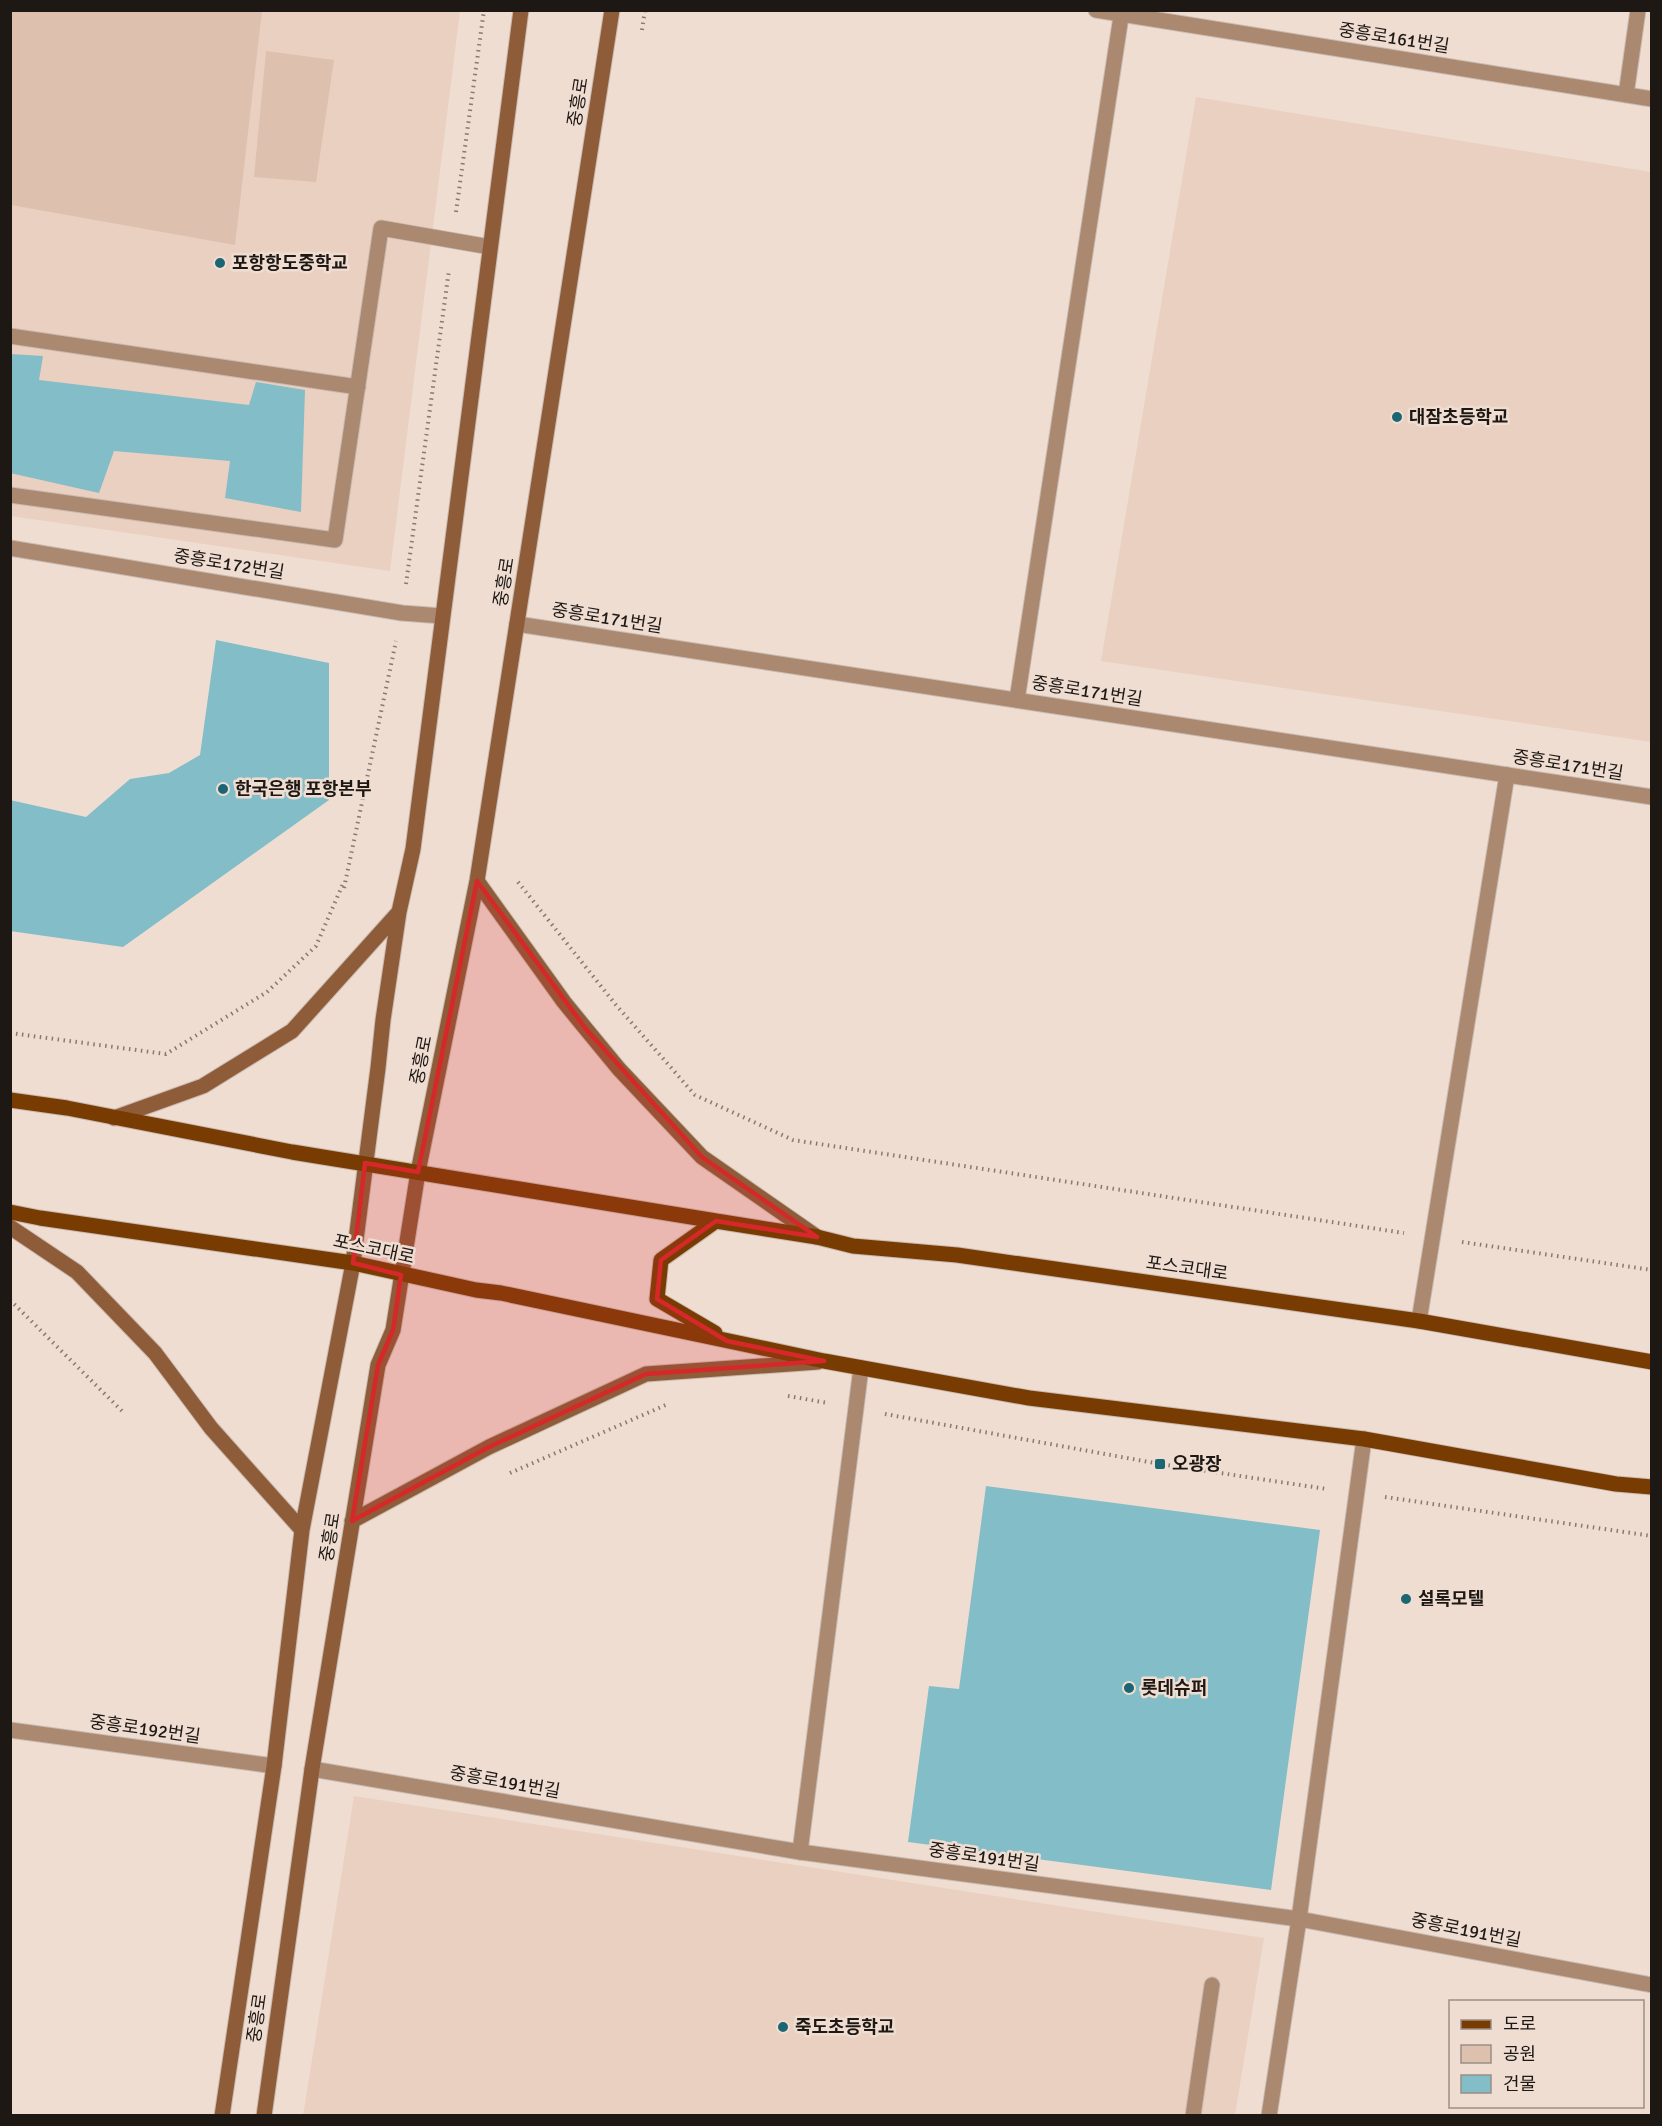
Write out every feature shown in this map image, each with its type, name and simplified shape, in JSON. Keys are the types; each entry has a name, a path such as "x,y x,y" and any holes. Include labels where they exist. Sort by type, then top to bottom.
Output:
{"main road":[{"name":"중흥로","path":"222,2115 274,1766 302,1530 353,1263 383,1020 399,912 413,849 521,10"},
{"name":"중흥로","path":"264,2115 312,1769 352,1521 378,1365 393,1330 418,1172 477,881 612,10"},
{"path":"477,881 586,1029 619,1069 702,1157 817,1237"},
{"path":"114,1118 203,1086 292,1031 399,912"},
{"name":"포스코대로","path":"10,1100 67,1108 292,1152 817,1237 853,1246 957,1255 1419,1321 1652,1362"},
{"name":"포스코대로","path":"10,1212 353,1263 401,1275 501,1293 824,1361 1029,1398 1364,1439 1616,1484 1652,1487"},
{"name":"포스코대로","path":"716,1221 661,1260 657,1299 727,1341"},
{"path":"10,1227 77,1272 101,1296 155,1353 211,1428 302,1530"},
{"path":"352,1521 489,1446 646,1374 824,1361"}],"street":[{"name":"중흥로161번길","path":"1096,10 1652,99"},
{"path":"1626,95 1638,10"},
{"path":"1017,700 1122,13"},
{"path":"10,495 335,540 381,228 490,247"},
{"path":"10,336 358,387"},
{"name":"중흥로172번길","path":"10,548 402,613 442,616"},
{"name":"중흥로171번길","path":"517,624 1652,797"},
{"path":"1419,1321 1507,775"},
{"path":"800,1852 861,1368"},
{"path":"1269,2115 1299,1919 1364,1439"},
{"name":"중흥로192번길","path":"10,1731 274,1766"},
{"name":"중흥로191번길","path":"312,1769 800,1852 1299,1919 1652,1985"},
{"path":"1193,2115 1212,1985"}],"path":[{"path":"344,888 402,613 484,10"},
{"path":"10,1033 166,1054 267,992 316,946 346,878"},
{"path":"515,878 616,1005 695,1095 793,1140 1652,1270"},
{"path":"10,1300 122,1411"},
{"path":"777,1395 1160,1464 1652,1536"},
{"path":"509,1474 671,1402"}],"highlighted area":[{"path":"477,881 586,1029 702,1157 817,1237 716,1221 661,1260 657,1299 727,1341 824,1361 646,1374 489,1447 352,1521 378,1365 393,1330 401,1275 353,1263 365,1163 418,1172"}],"shaded area":[{"name":"포항항도중학교","path":"11,11 460,11 390,571 11,516"},
{"name":"대잠초등학교","path":"1196,97 1651,172 1651,742 1101,661"},
{"name":"죽도초등학교","path":"354,1796 1264,1938 1235,2115 303,2116"}],"green space":[{"path":"10,11 262,11 235,245 11,205"},
{"path":"266,51 334,60 316,182 254,177"}],"building":[{"path":"10,354 43,356 39,380 249,405 256,382 305,390 301,512 225,498 230,461 114,451 99,493 10,473"},
{"name":"한국은행 포항본부","path":"216,640 329,663 329,800 123,947 10,931 10,800 86,817 130,779 169,773 200,755"},
{"name":"롯데슈퍼","path":"986,1486 1320,1530 1271,1890 908,1842 929,1686 959,1689"}],"place":[{"name":"포항항도중학교","path":"220,263"},
{"name":"대잠초등학교","path":"1397,417"},
{"name":"한국은행 포항본부","path":"223,789"},
{"name":"오광장","path":"1160,1464"},
{"name":"설록모텔","path":"1406,1599"},
{"name":"롯데슈퍼","path":"1129,1688"},
{"name":"죽도초등학교","path":"783,2027"}]}
